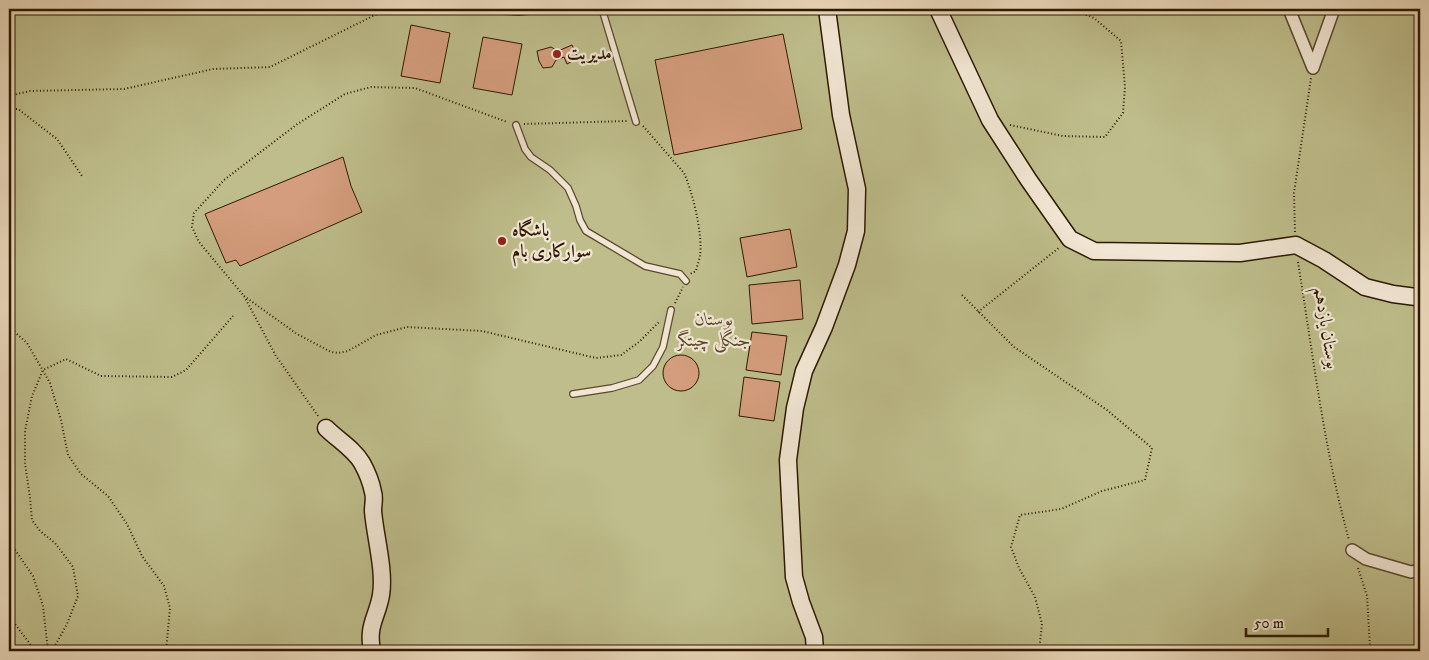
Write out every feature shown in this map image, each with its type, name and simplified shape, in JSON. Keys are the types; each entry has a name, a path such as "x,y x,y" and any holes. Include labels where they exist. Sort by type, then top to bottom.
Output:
{"street":[{"path":"816,651 814,637 794,577 788,460 794,408 804,371 824,328 847,265 857,223 857,189 841,116 827,9"},
{"path":"938,9 990,120 1070,239 1094,251 1240,253 1296,245 1324,260 1365,287 1394,294 1420,296"},
{"path":"1289,9 1313,68"},
{"path":"1313,68 1334,9"},
{"path":"326,428 338,440 355,452 369,476 373,492 373,510 381,572 381,595 371,626 370,640 372,651"},
{"path":"1352,550 1366,559 1411,572 1420,570"}],"lane":[{"path":"473,9 519,12 549,9"},
{"path":"602,9 636,122"},
{"path":"516,125 525,149 531,157 550,170 568,188 586,231 645,266 680,274 686,281"},
{"path":"573,394 612,388 639,380 653,366 663,347 671,310"}],"path":[{"path":"9,96 30,92 124,88 212,69 270,67 381,12 394,9"},
{"path":"990,120 1063,136 1105,137 1123,113 1125,87 1121,41 1094,18 1072,9"},
{"name":"بوستان یازدهم","path":"1313,68 1294,193 1296,245 1337,497 1367,596 1369,651"},
{"path":"244,296 297,334 331,352 348,351 376,335 407,327 482,331 596,358 620,355 639,342 671,310 690,274 696,271 701,245 688,181 684,173 642,125 636,122 620,120 537,122 516,125 414,88 371,87 345,94 296,125 224,180 194,213 192,227 199,242 244,296 276,356 326,428"},
{"path":"9,109 18,109 57,139 82,176"},
{"path":"978,312 1070,239"},
{"path":"962,295 1014,347 1107,410 1152,448 1145,480 1102,491 1061,509 1020,515 1011,547 1019,568 1035,598 1042,624 1039,651"},
{"path":"52,651 67,624 78,596 73,568 55,543 40,531 32,520 25,463 25,431 32,396 43,370 66,359 101,376 172,377 186,370 233,316"},
{"path":"9,327 27,343 50,383 61,420 68,454 81,474 108,496 127,524 142,556 164,586 170,608 166,651"},
{"path":"9,541 33,576 42,606 48,651"},
{"path":"9,616 33,648 38,651"}],"green space":[{"name":"بوستان جنگلی چیتگر","path":"9,9 1420,9 1420,651 9,651"}],"building":[{"path":"411,25 450,33 440,83 401,76"},
{"path":"783,34 802,129 674,155 655,60"},
{"path":"483,37 522,44 512,95 473,88"},
{"name":"مدیریت","path":"572,45 578,58 567,64 564,57 556,60 552,67 543,68 537,51 551,47 558,51"},
{"path":"343,157 351,186 362,212 240,266 236,260 226,263 205,214"},
{"path":"790,229 797,267 747,277 740,238"},
{"path":"800,280 803,319 752,324 749,285"},
{"path":"752,332 787,336 781,375 746,370"},
{"path":"681,355 688,356 694,360 698,366 698,380 694,386 688,390 681,391 674,390 668,386 664,380 663,373 664,366 668,360 674,356"},
{"path":"744,377 780,382 774,421 739,416"}],"place":[{"name":"مدیریت","path":"557,54"},
{"name":"باشگاه سوارکاری بام","path":"502,241"}]}
